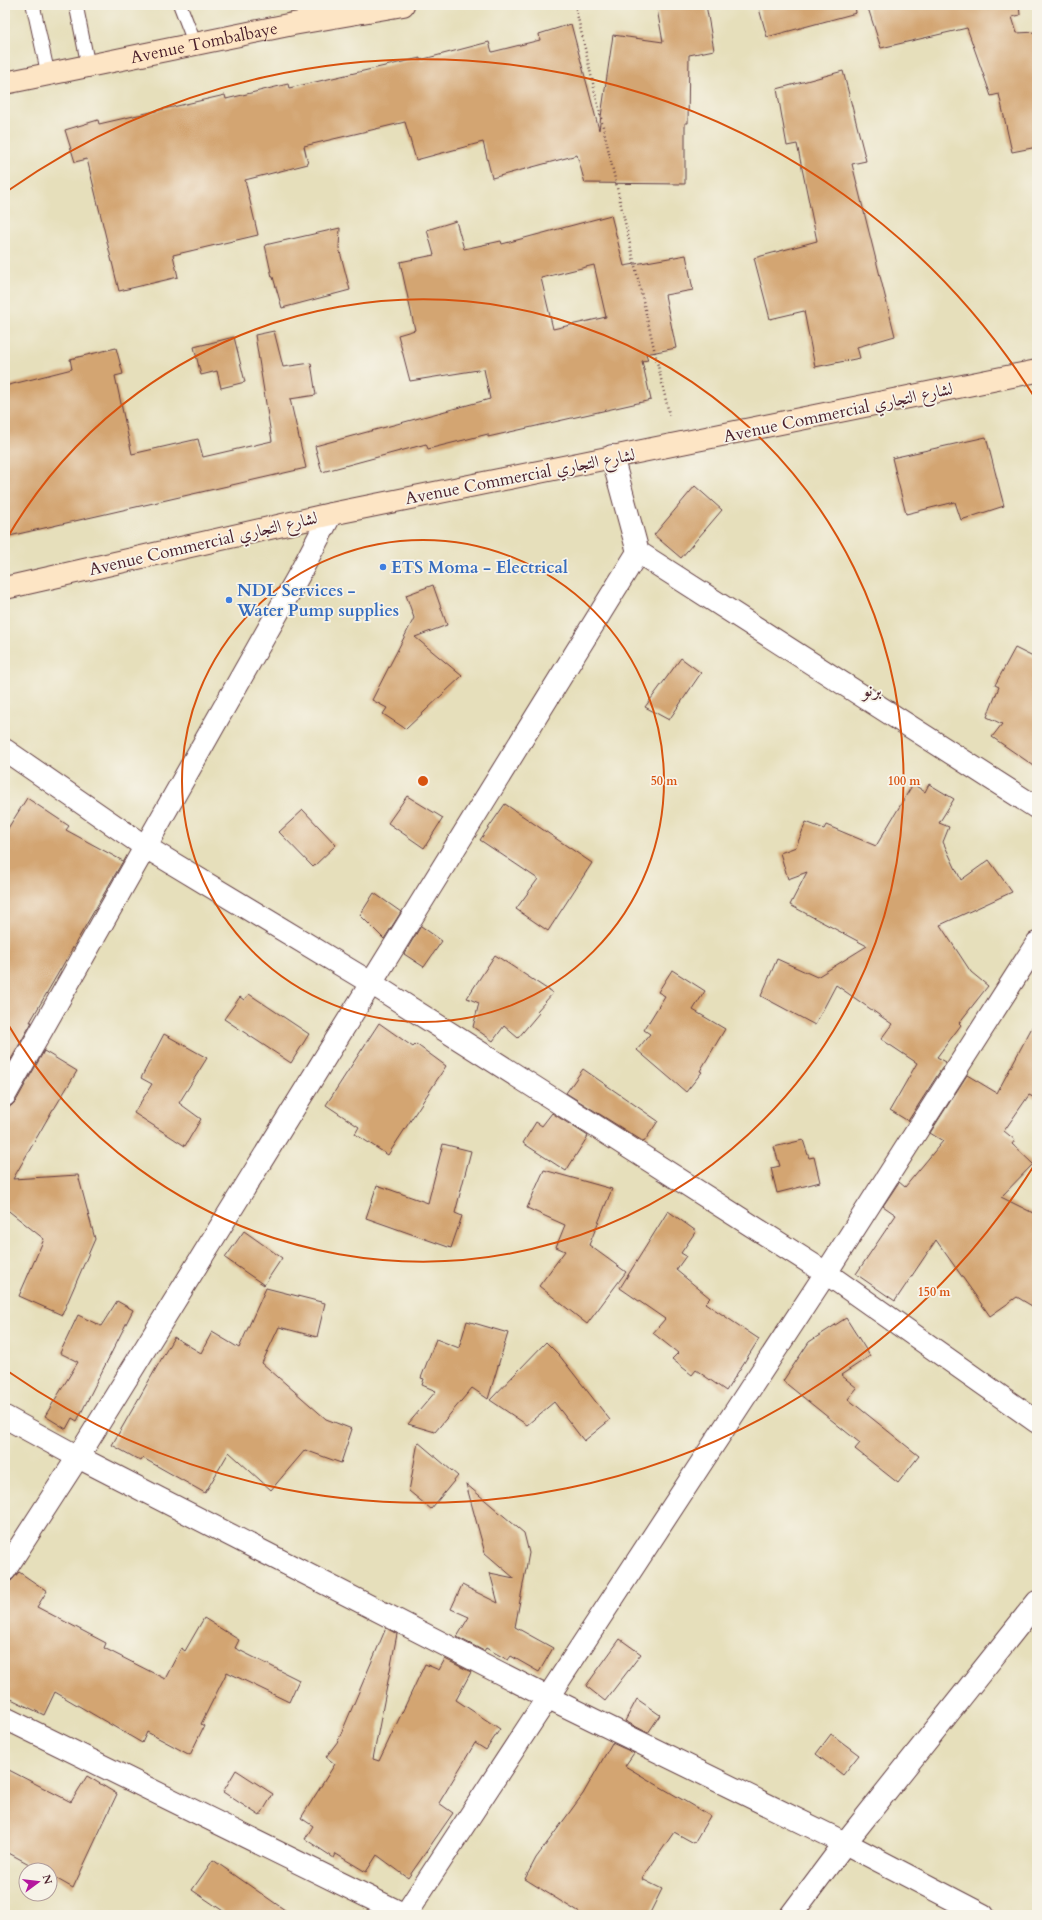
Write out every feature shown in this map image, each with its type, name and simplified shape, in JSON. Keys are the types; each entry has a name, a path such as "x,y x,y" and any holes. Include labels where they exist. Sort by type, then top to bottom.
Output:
{"street":[{"name":"Avenue Tombalbaye","path":"5,82 195,44 403,5"},
{"name":"Avenue Commercial لشارع التجاري","path":"5,588 331,514 1037,371"},
{"path":"612,456 638,552 1037,808"},
{"path":"5,1095 144,846 299,575 331,514"},
{"path":"5,1570 78,1457 638,552"},
{"path":"5,750 144,846 371,983 826,1273 1037,1422"},
{"path":"5,1718 405,1915 826,1273 1037,943"},
{"path":"5,1417 78,1457 547,1697 845,1843 983,1915"},
{"path":"791,1915 845,1843 1037,1602"}],"lane":[{"path":"33,5 48,74"},
{"path":"76,5 88,65"},
{"path":"180,5 195,44"}],"path":[{"path":"575,5 676,445"}],"building":[{"path":"678,5 706,5 714,50 689,55 688,123 685,123 685,184 585,183 577,155 492,178 483,142 416,160 405,122 304,146 308,164 245,180 258,235 173,255 178,277 119,291 87,159 75,162 65,130 98,120 99,124 225,95 226,99 288,84 289,88 420,58 420,60 489,42 492,52 540,40 539,34 571,24 599,130 613,35 663,42 657,9"},
{"path":"758,5 855,5 856,13 767,37"},
{"path":"867,5 1019,5 1020,15 1012,17 1017,33 1037,32 1037,147 1012,152 999,94 991,96 967,28 881,48"},
{"path":"843,71 866,161 852,164 895,336 857,347 860,358 815,367 804,311 770,319 754,258 817,241 797,144 787,146 777,89"},
{"path":"611,215 624,266 686,255 693,290 665,295 676,348 646,354 648,360 642,361 651,400 488,437 488,434 428,449 426,444 322,472 315,446 490,399 484,369 410,381 398,335 415,330 400,262 434,255 427,230 456,221 464,249 501,241 502,244","holes":["594,265 606,317 553,329 541,278"]},
{"path":"340,228 339,248 350,290 282,308 272,277 265,245"},
{"path":"274,331 283,367 311,363 316,395 290,399 306,468 5,537 5,386 72,369 70,359 116,348 123,374 115,376 132,454 198,439 203,457 272,441 255,335"},
{"path":"234,337 245,382 221,388 217,371 201,375 194,347"},
{"path":"986,437 1004,506 961,520 955,502 906,514 892,458"},
{"path":"695,486 722,510 681,558 654,535"},
{"path":"433,585 447,625 415,637 462,676 406,729 383,714 387,708 372,700 414,618 406,595"},
{"path":"1015,648 1037,659 1037,768 992,737 1002,724 987,717 999,687 995,685"},
{"path":"681,658 701,673 669,720 645,707"},
{"path":"913,784 925,792 929,784 954,799 939,823 949,827 943,842 961,880 989,860 1012,892 940,925 971,972 988,986 959,1023 961,1025 937,1057 946,1062 908,1121 890,1110 917,1063 881,1039 892,1024 836,985 815,1025 761,996 777,959 817,977 867,946 790,905 807,872 788,879 780,853 796,847 806,822 824,829 826,825 876,846"},
{"path":"407,796 443,818 424,848 388,823"},
{"path":"27,798 69,826 66,830 123,861 30,1022 32,1022 5,1070 5,833"},
{"path":"505,804 592,863 548,931 516,909 538,879 480,840"},
{"path":"303,810 336,845 313,867 279,832"},
{"path":"374,893 401,912 384,939 360,915"},
{"path":"421,926 442,941 424,967 404,954"},
{"path":"495,955 553,993 537,1011 539,1013 518,1038 504,1026 493,1041 473,1027 479,1003 467,998"},
{"path":"672,970 705,991 693,1010 725,1029 700,1071 702,1072 686,1092 637,1050 650,1034 644,1030 665,996 658,992"},
{"path":"249,994 309,1034 291,1063 224,1019 240,997 244,1000"},
{"path":"1037,1018 1037,1099 1029,1095 1004,1131 1015,1140 1012,1144 1033,1164 1001,1197 1037,1215 1037,1309 1017,1297 990,1316 936,1240 895,1301 856,1274 896,1215 883,1206 899,1182 905,1187 943,1141 930,1133 967,1075 997,1093"},
{"path":"379,1023 413,1047 416,1044 446,1066 388,1155 355,1134 359,1127 326,1105"},
{"path":"164,1034 207,1058 179,1103 201,1119 185,1146 134,1113 152,1084 141,1078"},
{"path":"44,1051 77,1071 53,1109 13,1179 78,1175 95,1239 62,1315 19,1296 44,1239 5,1208 5,1107 11,1106 16,1101"},
{"path":"583,1069 658,1121 644,1142 566,1093"},
{"path":"552,1113 588,1136 566,1171 523,1143 536,1122 542,1126"},
{"path":"803,1140 809,1158 814,1157 820,1182 777,1193 771,1168 780,1166 774,1147"},
{"path":"443,1144 471,1151 455,1213 462,1216 451,1248 366,1218 377,1185 428,1203"},
{"path":"544,1170 612,1189 589,1245 626,1272 587,1324 539,1286 565,1251 556,1247 565,1225 527,1208"},
{"path":"668,1211 696,1231 681,1253 686,1256 676,1270 710,1298 705,1303 759,1339 726,1391 696,1370 692,1375 672,1359 678,1353 653,1333 665,1319 620,1288"},
{"path":"244,1231 282,1258 264,1285 225,1258"},
{"path":"266,1288 325,1303 317,1337 279,1327 262,1363 326,1419 352,1429 341,1463 305,1450 271,1490 229,1452 205,1493 143,1458 141,1461 112,1445 174,1337 201,1353 212,1332 239,1348"},
{"path":"117,1301 133,1310 77,1421 72,1418 66,1429 45,1416 78,1362 60,1353 78,1315 101,1326"},
{"path":"846,1318 870,1356 841,1375 857,1388 848,1399 919,1456 898,1483 855,1449 860,1443 783,1381 809,1342"},
{"path":"467,1321 508,1333 488,1399 472,1388 435,1432 408,1424 436,1391 422,1385 424,1379 421,1378 436,1339 459,1348"},
{"path":"546,1342 559,1355 610,1420 584,1441 554,1402 527,1425 490,1400"},
{"path":"418,1442 458,1476 431,1509 409,1491"},
{"path":"466,1484 524,1533 529,1553 515,1627 553,1648 539,1672 511,1656 508,1660 486,1648 484,1651 457,1637 469,1617 451,1609 462,1585 498,1603 490,1573 514,1578 485,1553"},
{"path":"19,1572 47,1591 37,1607 106,1643 104,1648 165,1679 181,1648 185,1651 204,1618 239,1640 235,1648 299,1680 289,1702 227,1672 201,1724 204,1726 190,1755 147,1732 142,1743 55,1692 44,1715 5,1696 5,1582 11,1581"},
{"path":"386,1628 397,1634 373,1759 379,1761 425,1664 439,1670 445,1659 471,1672 456,1700 500,1729 486,1750 475,1743 439,1803 453,1813 408,1878 377,1855 366,1872 336,1854 334,1858 305,1839 313,1826 301,1818 335,1764 326,1757 338,1741"},
{"path":"620,1639 641,1654 605,1701 586,1686"},
{"path":"637,1699 660,1715 648,1733 625,1721"},
{"path":"831,1734 859,1755 843,1775 816,1754"},
{"path":"612,1743 634,1753 625,1766 710,1816 694,1843 674,1832 642,1879 662,1889 649,1915 583,1915 525,1879 536,1858 583,1794"},
{"path":"5,1768 71,1802 87,1776 117,1794 73,1888 58,1880 58,1862 25,1862 5,1851"},
{"path":"236,1770 273,1794 260,1816 223,1792"},
{"path":"213,1860 292,1915 229,1915 192,1890"}],"place":[{"name":"ETS Moma - Electrical","path":"383,567"},
{"name":"NDL Services - Water Pump supplies","path":"229,600"}],"district":[{"name":"برنو","path":"872,689"}]}
